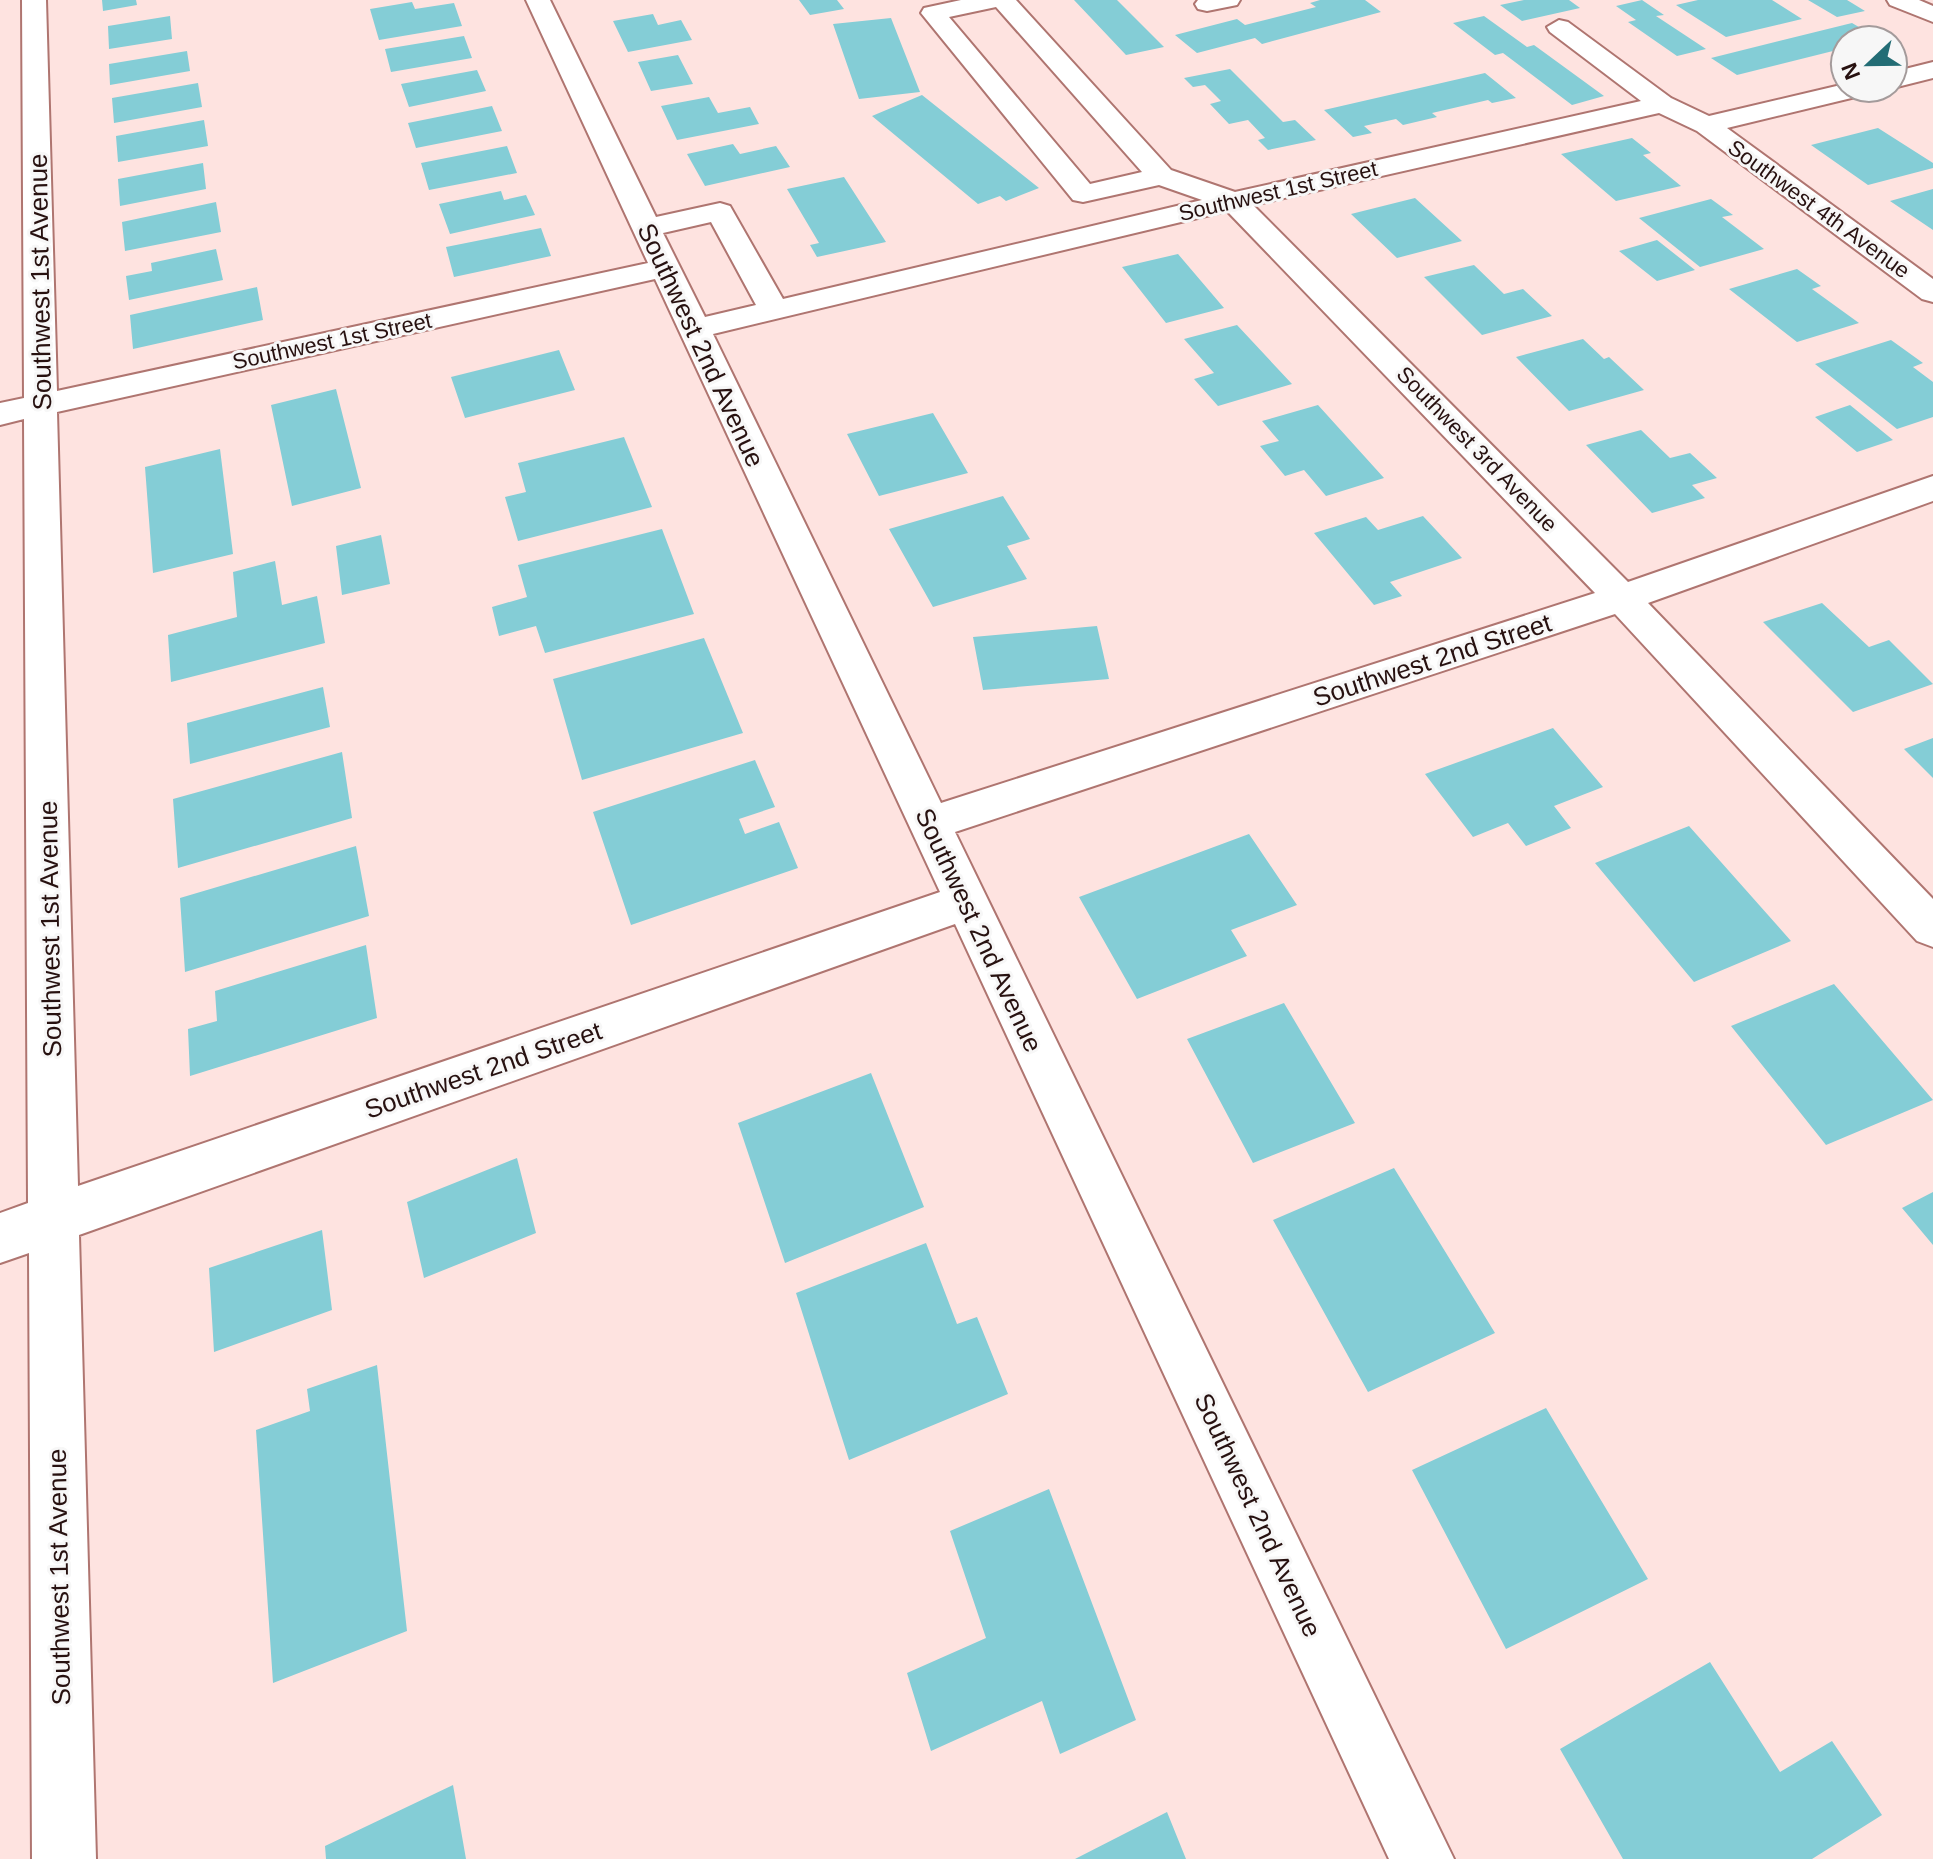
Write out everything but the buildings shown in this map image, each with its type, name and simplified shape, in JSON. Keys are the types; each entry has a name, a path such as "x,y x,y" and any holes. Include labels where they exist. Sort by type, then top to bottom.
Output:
{"street":[{"name":"Southwest 1st Avenue","path":"34,0 64,1859"},
{"name":"Southwest 2nd Avenue","path":"538,0 1422,1859"},
{"path":"996,0 933,13 1083,194 1161,176"},
{"name":"Southwest 3rd Avenue","path":"1003,0 1161,176 1233,201 1622,598 1933,928"},
{"path":"1899,0 1933,15"},
{"path":"1559,27 1662,104 1706,125 1829,95"},
{"path":"1909,76 1933,70"},
{"name":"Southwest 1st Street","path":"694,329 1233,201 1662,104"},
{"name":"Southwest 4th Avenue","path":"1706,125 1933,293"},
{"path":"646,228 720,212 774,310"},
{"name":"Southwest 1st Street","path":"0,414 665,268"},
{"name":"Southwest 2nd Street","path":"929,824 1622,598 1933,488"},
{"name":"Southwest 2nd Street","path":"0,1238 966,902"}]}
